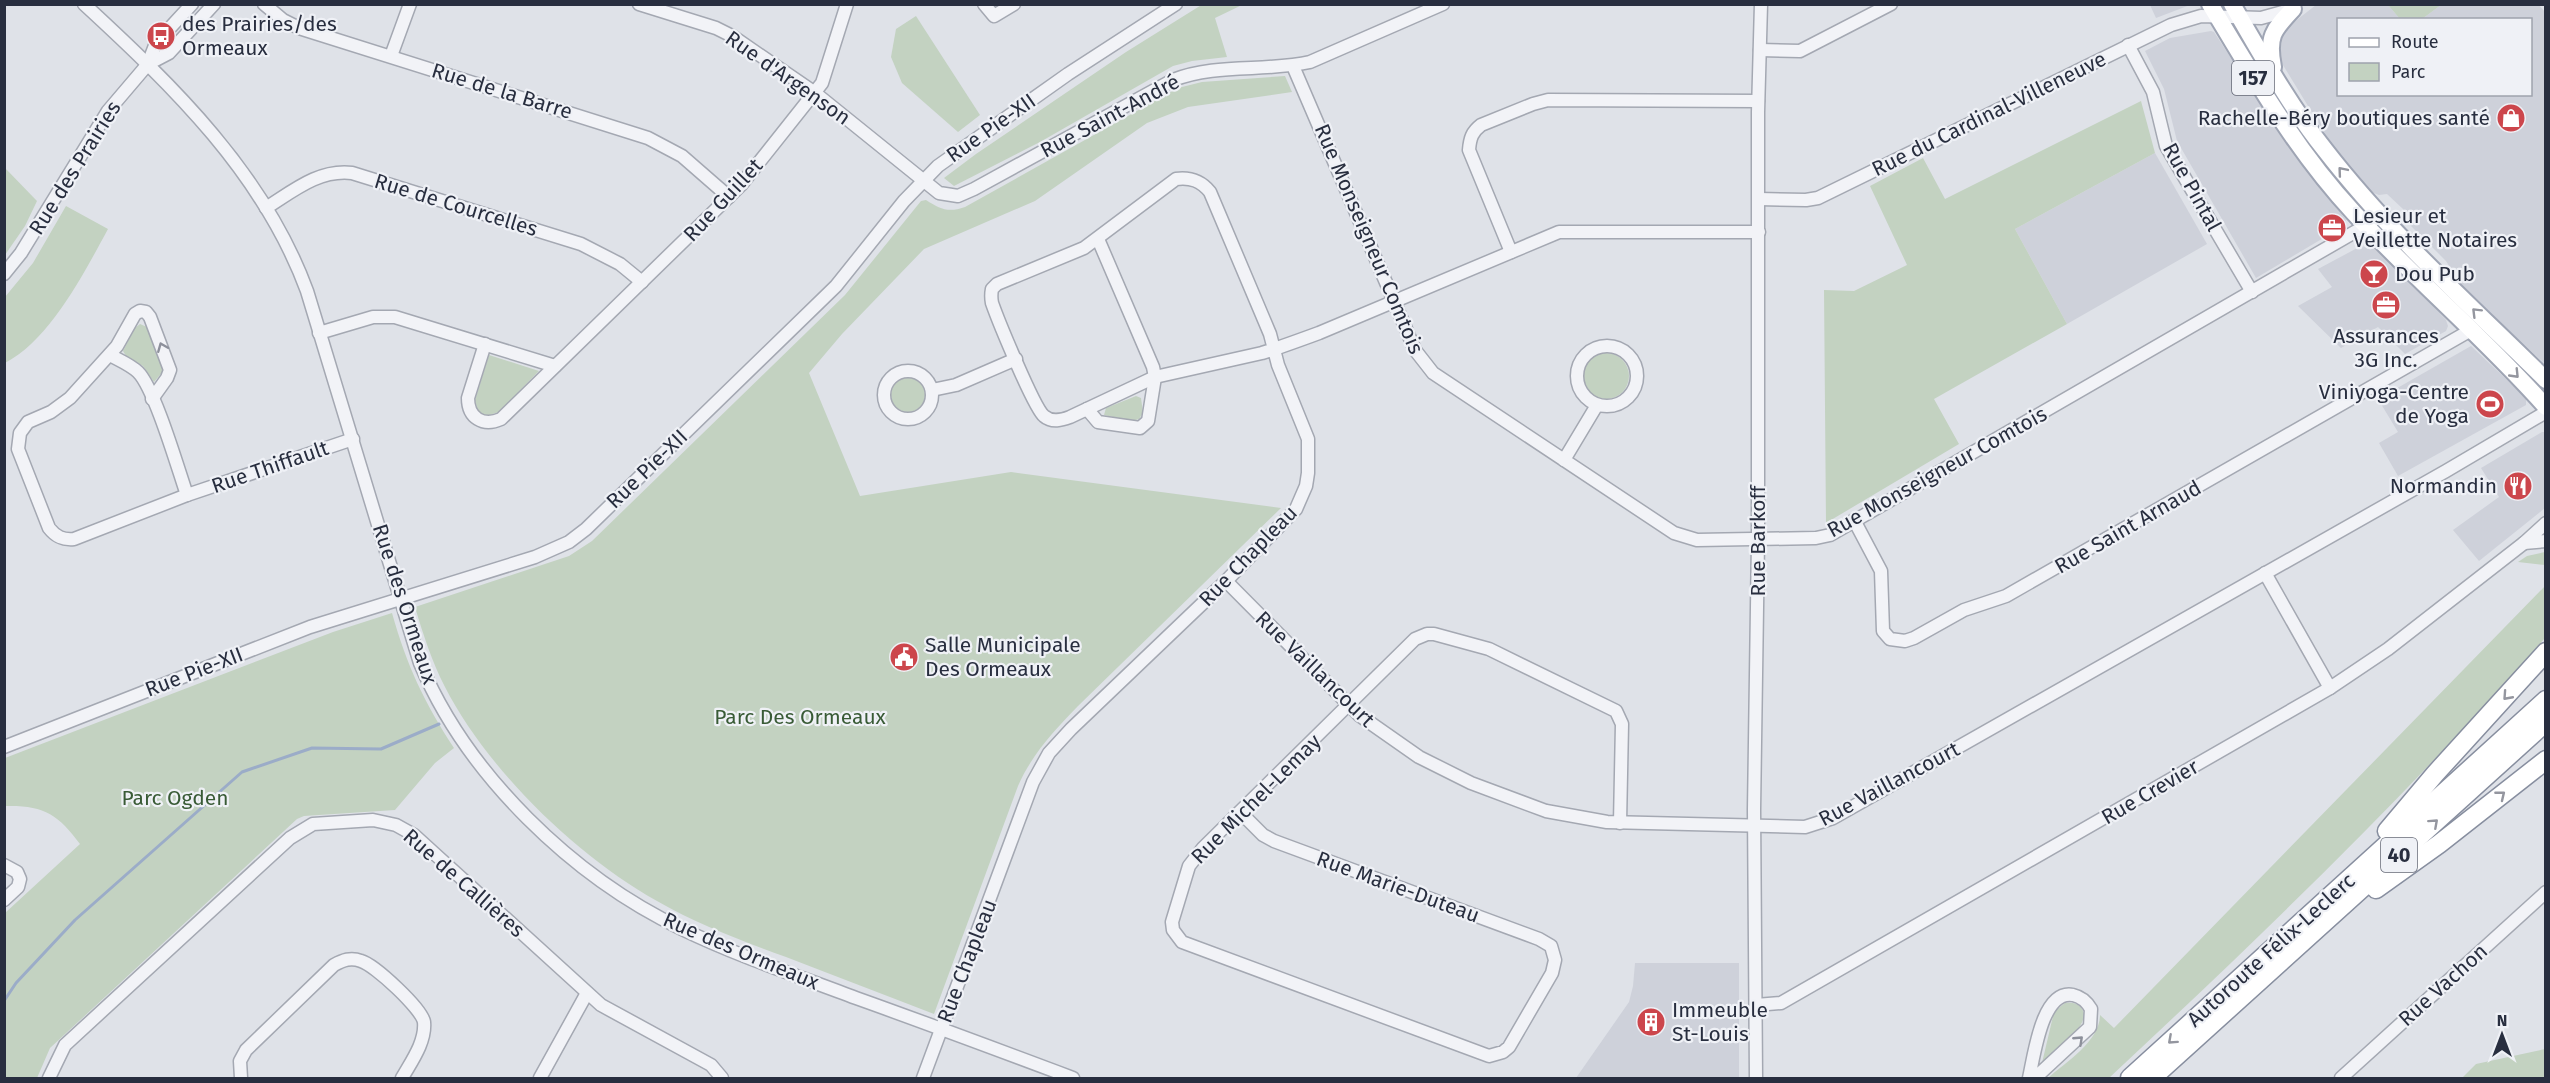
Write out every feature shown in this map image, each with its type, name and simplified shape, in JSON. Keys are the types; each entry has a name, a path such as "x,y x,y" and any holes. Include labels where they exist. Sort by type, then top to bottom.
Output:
{"highway":[{"path":"2340,888 2436,774 2546,652"},
{"name":"Autoroute Félix-Leclerc","path":"2130,1078 2546,700"},
{"name":"Autoroute Félix-Leclerc","path":"2152,1078 2546,722"},
{"path":"2313,933 2439,844 2546,760"}],"main road":[{"path":"2276,80 2270,52 2271,38 2278,24 2296,7"},
{"name":"157","path":"2214,10 2263,94 2314,166 2367,226 2546,407"},
{"name":"157","path":"2236,11 2276,80 2322,146 2381,214 2546,380"}],"street":[{"name":"Rue des Ormeaux","path":"84,4 148,64 220,142 266,208 299,269 353,439 399,598 425,674 460,737 505,793 588,872 614,890 692,934 754,960 1073,1078"},
{"name":"Rue des Prairies","path":"4,274 21,253 108,111 148,64 156,43 192,4"},
{"name":"Rue des Prairies","path":"148,64 169,53 214,4"},
{"name":"Rue de la Barre","path":"264,4 283,20 299,28 648,138 682,156 729,197"},
{"path":"391,56 410,4"},
{"name":"Rue d'Argenson","path":"639,4 725,32 815,93 923,180"},
{"name":"Rue Guillet","path":"485,344 468,398 470,411 480,421 487,423 501,419 729,197 824,79 847,4"},
{"path":"984,4 994,16 1014,4"},
{"name":"Rue Pie-XII","path":"4,747 231,657 399,598 536,557 559,548 578,536 836,285 923,180 967,143 1078,67 1176,4"},
{"name":"Rue Saint-André","path":"923,180 944,195 963,194 1181,77 1212,71 1293,66 1310,62 1443,4"},
{"name":"Rue Barkoff","path":"1756,1078 1754,826 1758,540 1758,100 1761,4"},
{"path":"1760,50 1800,51 1891,4"},
{"name":"Rue du Cardinal-Villeneuve","path":"1759,199 1818,198 2171,25 2214,10 2270,16 2296,7"},
{"name":"Rue Pintal","path":"2128,45 2153,92 2166,146 2252,292"},
{"name":"Rue Monseigneur Comtois","path":"1293,66 1415,350 1433,373 1674,533 1685,538 1758,540 1823,537 2367,226 2381,214"},
{"path":"1510,252 1469,150 1474,130 1481,125 1548,100 1758,100"},
{"name":"Rue de Courcelles","path":"266,208 313,179 328,174 352,174 581,244 620,264 642,282"},
{"name":"Rue Chapleau","path":"922,1078 1033,782 1050,753 1093,707 1286,521 1296,508 1306,486 1310,462 1308,439 1278,366 1270,334 1210,192 1202,184 1190,178 1176,179 1098,239 1078,251 997,284 992,289 992,302 1044,417 1050,420 1062,419 1155,378"},
{"path":"1155,378 1274,349 1319,333 1559,232 1759,232"},
{"path":"1087,409 1098,422 1140,428 1148,421 1155,378 1154,368 1098,239"},
{"name":"Rue Thiffault","path":"152,399 167,378 170,365 149,314 143,311 135,314 110,355 70,398 51,412 28,423 20,433 18,449 49,528 60,538 74,539 187,495 353,439"},
{"path":"320,333 373,317 388,316 402,318 555,366"},
{"name":"Rue Saint Arnaud","path":"1854,520 1881,571 1883,631 1890,639 1905,641 1964,610 2006,596 2471,330"},
{"path":"1602,347 1618,349 1626,354 1635,366 1634,389 1621,403 1597,405 1581,392 1577,374 1579,365 1592,350 1602,347"},
{"name":"Rue Thiffault","path":"110,355 139,373 152,399 187,495"},
{"path":"932,390 956,385 1016,359"},
{"path":"906,371 919,374 929,382 932,390 930,406 918,418 899,418 888,409 885,403 884,396 888,382 899,373 906,371"},
{"path":"1564,460 1597,405"},
{"name":"Rue Vaillancourt","path":"1226,581 1347,705 1397,743 1471,783 1546,811 1620,823 1805,827 1833,818 2546,412"},
{"name":"Rue Crevier","path":"1756,1005 1781,1003 2330,688 2388,650 2524,543 2546,523"},
{"path":"2524,543 2546,541"},
{"path":"2265,573 2330,688"},
{"name":"Rue Michel-Lemay","path":"1555,957 1552,973 1509,1047 1503,1052 1489,1056 1189,947 1177,936 1172,922 1185,878 1196,856 1347,705 1421,636 1434,634 1489,650 1616,711 1620,717 1622,731 1620,823"},
{"name":"Rue Marie-Duteau","path":"1241,813 1263,835 1274,841 1539,939 1551,946 1555,957"},
{"name":"Rue de Callières","path":"49,1078 61,1051 285,842 306,827 320,823 373,820 396,825 408,831 587,993 613,1012 711,1065 722,1078"},
{"path":"4,865 17,872 20,879 18,887 4,900"},
{"name":"Rue Vachon","path":"2341,1078 2546,892"},
{"path":"241,1078 240,1061 246,1050 334,965 352,959 368,964 417,1008 423,1018 423,1037 405,1078"},
{"path":"540,1078 587,993"},
{"path":"2029,1078 2048,1008 2056,998 2063,995 2082,999 2091,1009 2090,1027 2035,1078"}],"shaded area":[{"path":"2150,5 2190,5 2156,18"},
{"path":"2316,5 2388,5 2399,18 2337,18 2337,96 2532,96 2532,18 2423,18 2441,5 2539,5 2545,12 2545,364 2461,285 2446,261 2403,218 2403,209 2387,194 2379,195 2371,192 2330,142 2278,57 2276,44 2285,29"},
{"path":"2214,32 2292,151 2346,220 2342,227 2256,278 2177,141 2164,89 2145,51 2170,38"},
{"path":"2155,153 2207,244 2067,324 2015,229"},
{"path":"2361,246 2377,249 2414,286 2446,320 2448,326 2446,331 2405,354 2378,327 2341,348 2298,306 2332,287 2318,269"},
{"path":"2471,346 2526,398 2526,405 2398,476 2379,443 2398,432 2378,399"},
{"path":"2545,432 2545,508 2479,561 2453,530 2499,497 2481,468"},
{"path":"1635,963 1739,963 1739,1078 1576,1078 1629,1002"}],"green space":[{"path":"1203,4 1242,5 1215,18 1227,57 1192,61 1173,66 1040,142 954,186 944,178 1126,52"},
{"path":"2388,5 2441,5 2423,18 2399,18"},
{"path":"916,16 980,115 958,132 902,83 891,57 896,29"},
{"name":"Parc Des Ormeaux","path":"1285,76 1292,92 1188,107 1147,123 1035,201 924,249 842,334 809,373 860,496 1011,472 1281,508 1078,706 1037,753 1018,786 934,1014 736,938 672,909 626,882 596,860 536,808 484,749 463,718 436,668 415,607 569,556 592,541 845,295 921,201 926,200 949,210 965,207 1178,88 1202,82"},
{"path":"2141,101 2155,153 2015,229 2067,324 1934,399 1959,444 1826,523 1824,290 1854,291 1907,265 1870,186 1923,158 1945,199"},
{"path":"5,168 37,201 25,226 5,255"},
{"path":"66,206 108,229 77,285 51,322 37,339 5,363 5,297 33,263"},
{"path":"140,324 147,327 164,370 154,382 143,366 126,356 123,351 135,328"},
{"path":"1606,353 1622,360 1629,376 1622,392 1606,399 1590,392 1583,376 1590,360"},
{"path":"489,355 539,371 499,412 486,416 478,412 475,400"},
{"path":"908,378 920,383 925,395 920,407 908,412 896,407 891,395 896,383"},
{"path":"1136,396 1141,398 1143,413 1139,419 1132,421 1104,415 1106,408"},
{"path":"2545,552 2545,565 2518,562 2527,556"},
{"path":"2545,586 2545,638 2441,753 2333,864 2109,1078 2048,1078 2088,1042 2099,1025 2100,1015 2114,1028"},
{"name":"Parc Ogden","path":"392,613 417,683 454,748 435,763 395,810 304,816 297,819 50,1048 37,1078 5,1078 5,913 80,844 64,825 48,813 30,807 5,806 5,758 333,632"},
{"path":"2065,1003 2075,1003 2082,1009 2084,1015 2082,1022 2070,1038 2042,1063 2054,1012"},
{"path":"2545,1049 2545,1078 2462,1078 2476,1064"}],"waterway":[{"path":"4,1001 16,983 75,920 242,772 312,748 381,749 439,724"}],"place":[{"name":"des Prairies/des Ormeaux","path":"161,36"},
{"name":"Rachelle-Béry boutiques santé","path":"2511,118"},
{"name":"Lesieur et Veillette Notaires","path":"2332,228"},
{"name":"Dou Pub","path":"2374,274"},
{"name":"Assurances 3G Inc.","path":"2386,305"},
{"name":"Viniyoga-Centre de Yoga","path":"2490,404"},
{"name":"Normandin","path":"2518,486"},
{"name":"Salle Municipale Des Ormeaux","path":"904,657"},
{"name":"Immeuble St-Louis","path":"1651,1022"}]}
